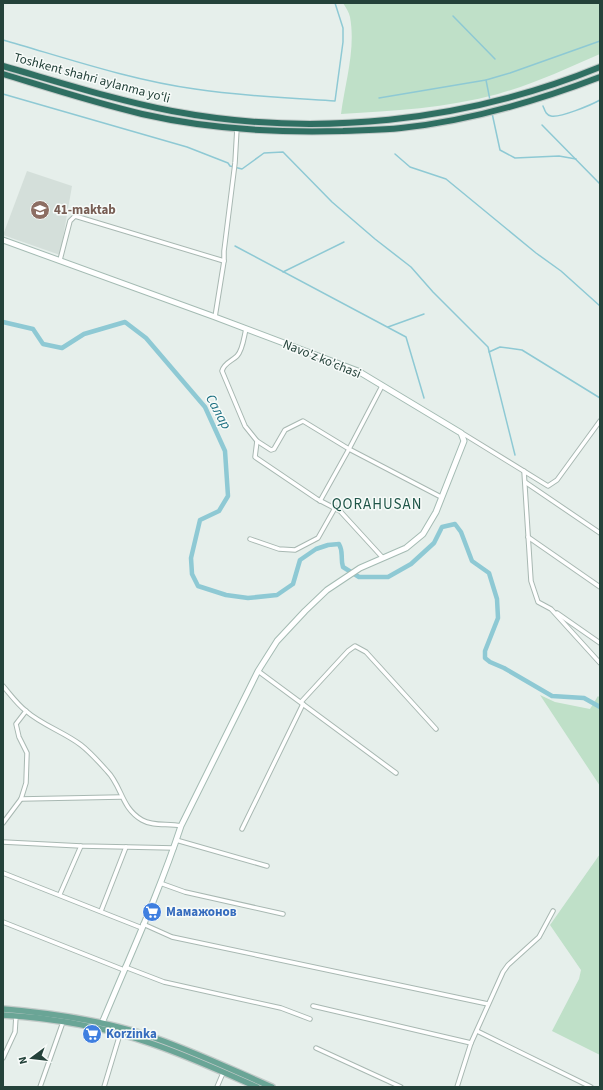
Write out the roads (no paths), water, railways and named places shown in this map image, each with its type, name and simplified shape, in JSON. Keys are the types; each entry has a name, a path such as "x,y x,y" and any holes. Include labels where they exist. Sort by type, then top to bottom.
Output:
{"highway":[{"name":"Toshkent shahri aylanma yoʻli","path":"3,66 142,105 174,111 256,122 308,124 380,121 420,116 493,102 599,69"},
{"path":"19,79 17,74 21,71"},
{"name":"Toshkent shahri aylanma yoʻli","path":"3,74 142,114 179,121 237,128 295,132 385,129 422,125 495,111 550,95 600,77"}],"main road":[{"path":"3,1009 36,1012 102,1023 157,1039 272,1087"},
{"path":"3,1015 63,1022 120,1034 153,1044 257,1087"}],"street":[{"path":"215,316 224,261 235,163 237,128"},
{"path":"60,260 70,221 75,216 224,261"},
{"name":"Navo'z ko'chasi","path":"3,240 215,316 358,371 461,433"},
{"path":"246,328 238,356 226,364 222,371 244,426 257,442 271,450 274,449 286,430 303,421 350,449 441,497"},
{"path":"320,501 350,449 382,386"},
{"path":"461,433 548,486 557,480 600,421"},
{"path":"102,1023 143,926 174,848 181,826 258,671 277,641 316,600 360,568 406,548 423,534 436,512 464,441 461,433"},
{"path":"464,441 472,439"},
{"path":"257,442 255,457 320,501 340,511 383,558"},
{"path":"524,471 531,581 538,602 551,609 600,643"},
{"path":"525,482 600,533"},
{"path":"250,539 280,549 295,550 318,538 335,508"},
{"path":"528,537 600,587"},
{"path":"551,609 600,663"},
{"path":"242,829 302,703 348,651 355,646 366,652 436,729"},
{"path":"258,671 396,773"},
{"path":"3,686 26,711 81,745 108,771 115,780 122,798 128,807 142,820 153,824 175,824 181,826"},
{"path":"3,823 22,799 26,783 27,753 19,737 16,724 26,711"},
{"path":"22,799 122,798"},
{"path":"176,840 267,866"},
{"path":"3,842 81,846 174,848"},
{"path":"60,894 81,846"},
{"path":"101,911 126,847"},
{"path":"3,873 101,911 172,936 488,1004"},
{"path":"160,883 186,892 283,914"},
{"path":"457,1087 471,1043 503,972 508,965 539,937 553,911"},
{"path":"3,922 164,982 281,1008 310,1019"},
{"path":"313,1006 471,1043"},
{"path":"3,1058 15,1032 16,1016"},
{"path":"40,1087 63,1022"},
{"path":"477,1031 591,1087"},
{"path":"104,1087 120,1034"},
{"path":"316,1048 401,1087"},
{"path":"217,1087 224,1073"}],"waterway":[{"path":"3,40 98,68 171,85 230,93 335,101 343,42 343,28 335,3"},
{"path":"453,16 495,59"},
{"path":"379,98 486,80 600,41"},
{"path":"486,80 490,100"},
{"path":"3,94 187,147 228,163 230,166 242,169 264,153 283,152 332,202 375,239 411,267 433,292 488,347 515,455"},
{"path":"543,106 548,115 555,116 576,111 600,100"},
{"path":"492,113 500,150 515,158 559,156 576,159"},
{"path":"542,125 600,184"},
{"path":"395,154 410,167 446,179 536,253 561,271 600,306"},
{"path":"283,272 344,242"},
{"path":"235,246 406,337 424,398"},
{"path":"388,327 424,314"},
{"name":"Салар","path":"3,322 33,329 43,344 62,348 84,334 125,322 146,338 205,407 225,451 228,496 219,511 200,520 191,558 192,574 198,586 226,595 248,598 277,595 293,584 300,560 316,549 328,545 339,544 343,567 359,577 388,577 411,564 434,543 442,527 455,524 461,532 472,561 489,573 497,599 498,618 485,651 485,658 552,696 584,698 600,707"},
{"path":"489,352 500,347 522,350 600,398"}],"place":[{"name":"41-maktab","path":"40,210"},
{"name":"Мамажонов","path":"152,912"},
{"name":"Korzinka","path":"92,1034"}],"district":[{"name":"QORAHUSAN","path":"377,504"}]}
